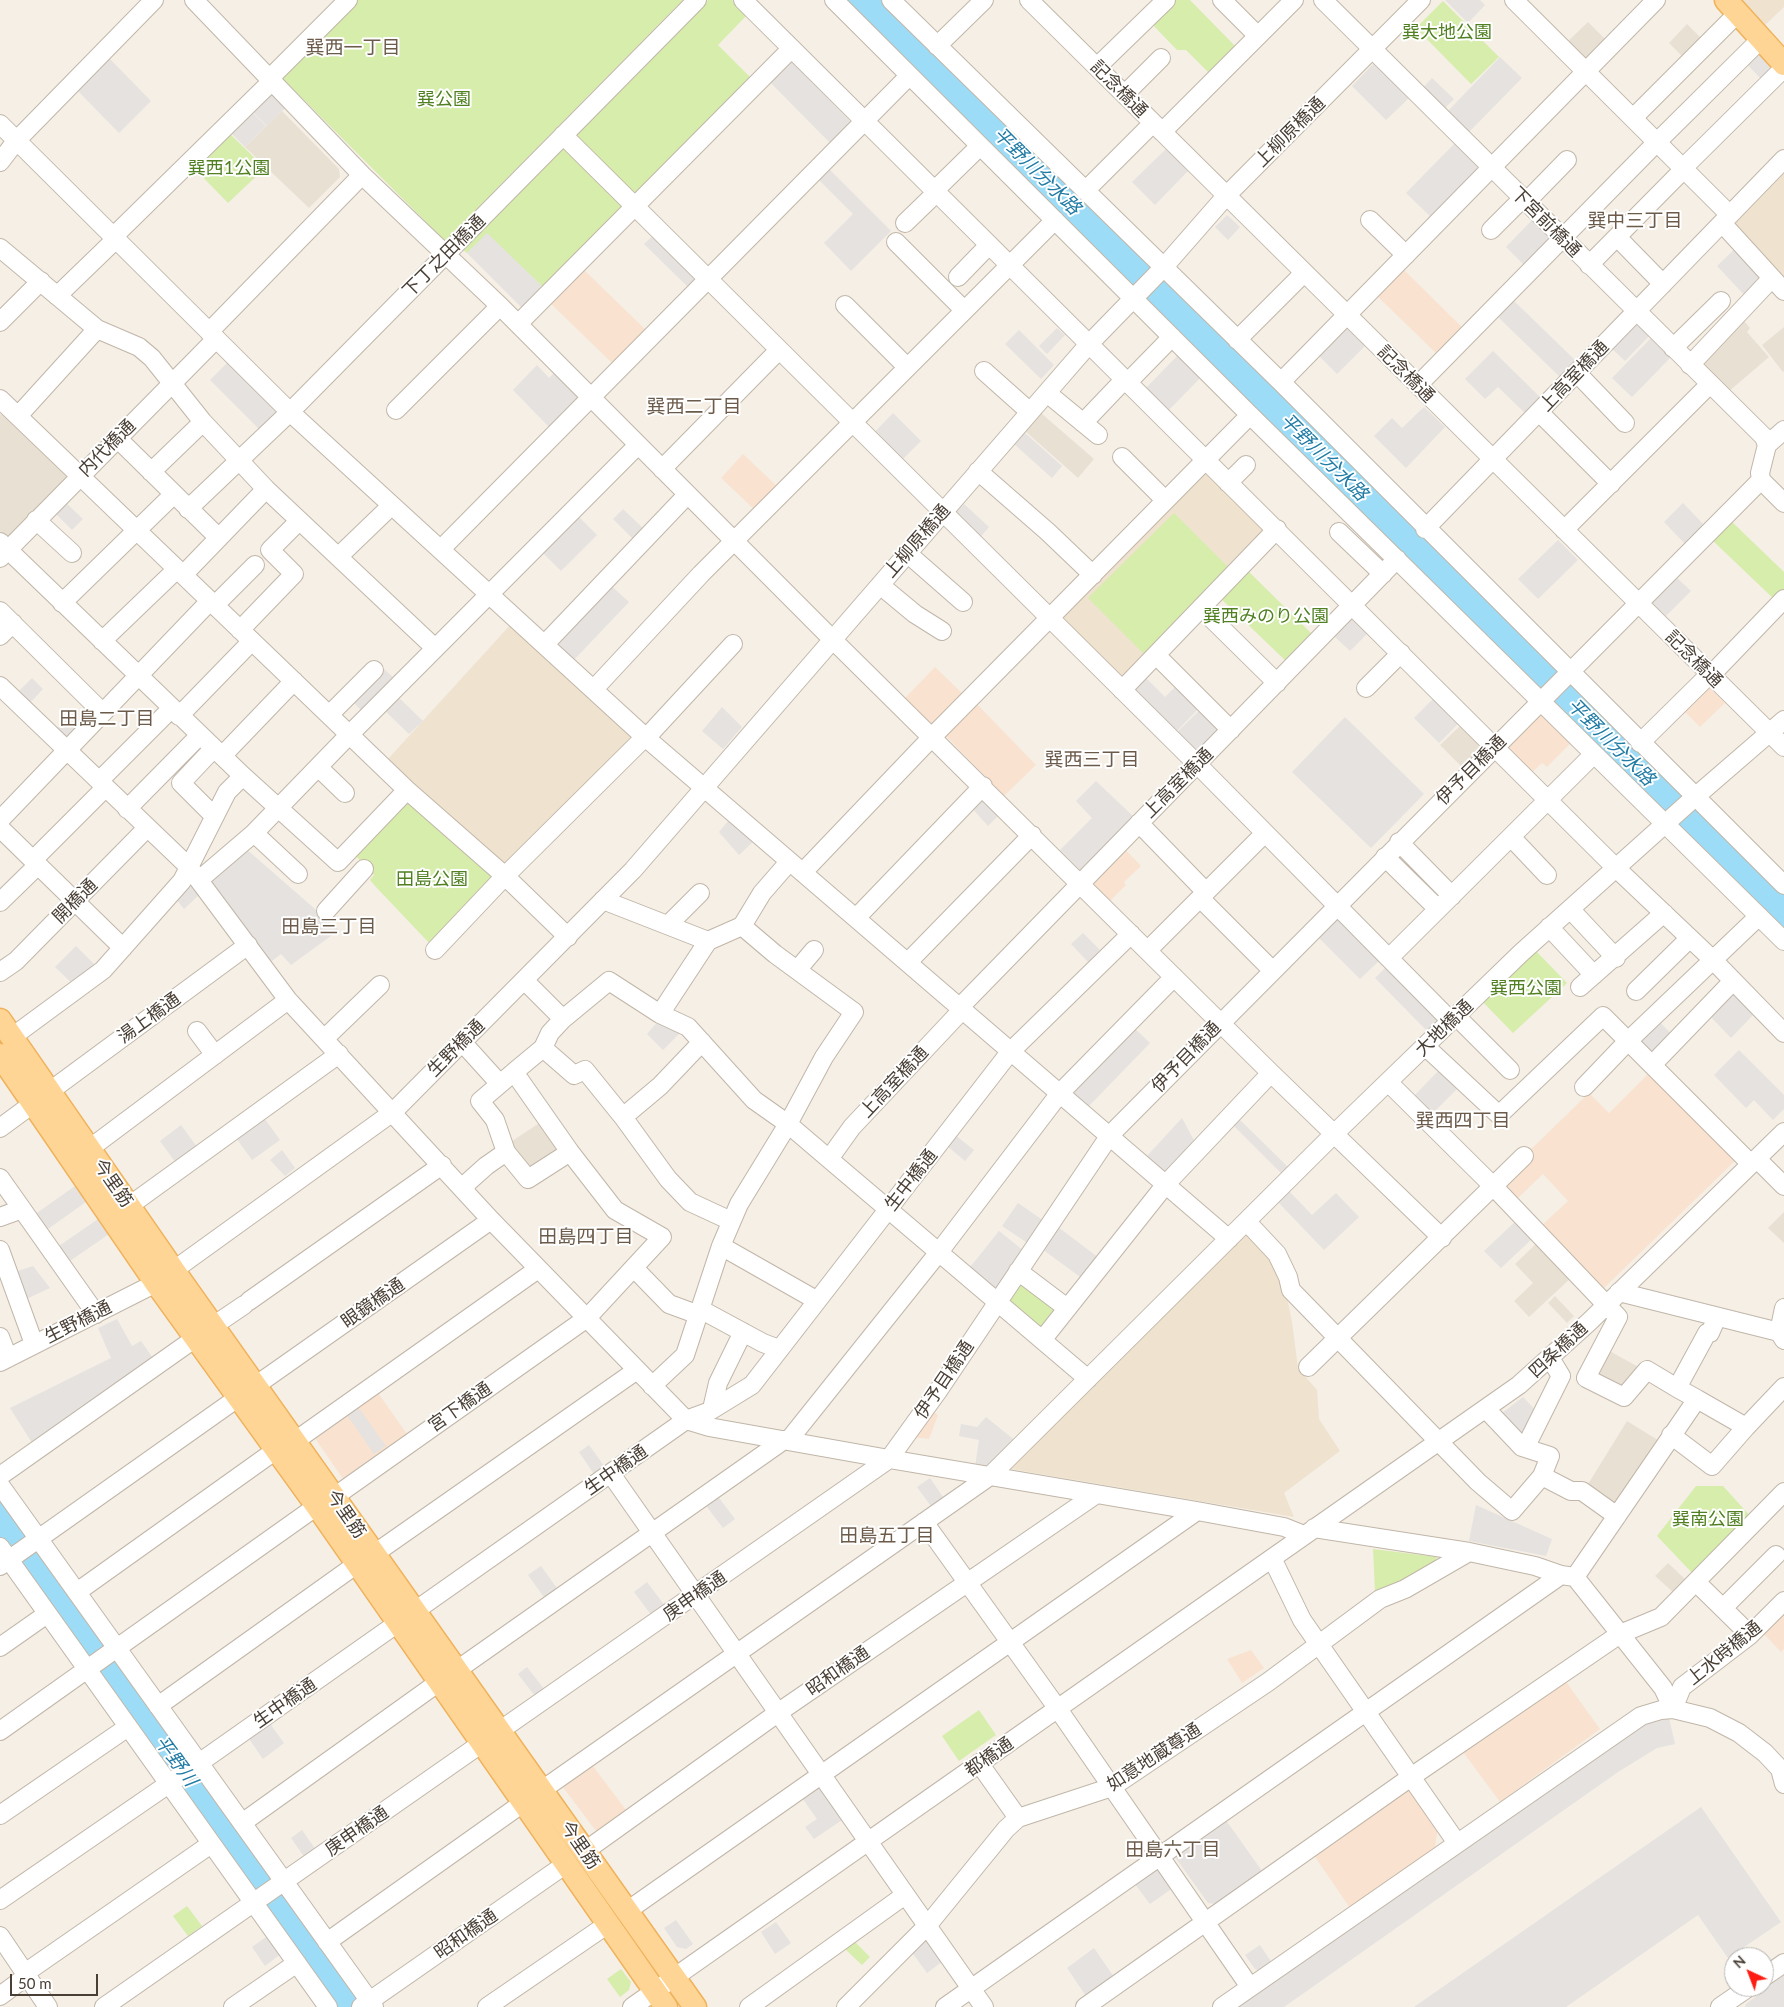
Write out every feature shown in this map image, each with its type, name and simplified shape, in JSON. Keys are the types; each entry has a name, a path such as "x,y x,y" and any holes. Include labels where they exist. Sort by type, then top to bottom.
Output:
{"main road":[{"path":"1732,7 1784,66"},
{"name":"今里筋","path":"4,1037 165,1277 448,1676 500,1732 695,2007"},
{"name":"今里筋","path":"42,1096 89,1149 129,1206 165,1277"},
{"name":"今里筋","path":"448,1676 482,1744 660,2000"}],"street":[{"path":"0,162 16,141 154,0"},
{"path":"194,0 362,175 500,306 832,639 933,736 1174,977 1442,1238"},
{"path":"57,296 348,0"},
{"name":"下丁之田橋通","path":"188,509 241,461 290,412 696,0"},
{"path":"743,0 1616,868 1713,960 1784,1033"},
{"path":"834,0 1250,415 1784,941"},
{"path":"891,0 1281,382 1425,529 1784,885"},
{"path":"938,46 984,0"},
{"name":"記念橋通","path":"1029,0 1784,747"},
{"path":"1097,67 1166,0"},
{"path":"1222,0 1258,36"},
{"path":"1085,191 1158,128 1258,36 1294,0"},
{"name":"下宮前橋通","path":"1323,0 1764,438 1767,445"},
{"name":"上柳原橋通","path":"704,786 1089,344 1163,268 1226,196 1421,0"},
{"path":"1514,0 1683,168 1778,284 1690,364"},
{"path":"1281,382 1656,0"},
{"path":"1633,118 1732,7"},
{"path":"1418,385 1564,239 1656,142 1761,39"},
{"path":"518,324 791,49"},
{"path":"1125,94 1161,58"},
{"path":"1589,265 1784,66"},
{"path":"440,549 909,76"},
{"path":"0,124 290,412 645,737 1010,1052 1110,1134 1229,1239"},
{"path":"563,135 707,280 1197,764 1389,958 1510,1070"},
{"path":"906,223 980,146"},
{"name":"上高室橋通","path":"1425,529 1784,159"},
{"path":"1491,230 1567,160"},
{"name":"内代橋通","path":"3,550 36,520 170,384 212,335 362,175"},
{"path":"594,689 734,541 1055,220"},
{"path":"1370,220 1406,255"},
{"path":"1617,237 1662,284"},
{"path":"896,242 964,310"},
{"path":"958,277 989,245"},
{"path":"2,252 41,281 97,328 139,347 152,358 170,384 266,490 435,648"},
{"path":"1237,340 1304,273"},
{"path":"0,322 41,281"},
{"path":"1673,348 1720,300"},
{"path":"844,305 907,367"},
{"path":"396,410 500,306"},
{"path":"18,416 97,328"},
{"path":"1084,423 1172,337"},
{"path":"662,469 778,350"},
{"path":"984,371 1030,412"},
{"path":"1577,373 1625,423"},
{"path":"1564,530 1710,384"},
{"path":"1047,392 1098,435"},
{"path":"0,399 407,790 505,876 568,937"},
{"path":"1539,412 1611,484"},
{"path":"660,1014 708,940 742,926 762,893 796,867 933,736 1250,415"},
{"path":"151,472 203,422"},
{"path":"1784,430 1767,445 1760,473 1761,480 1784,503"},
{"path":"117,438 218,538"},
{"path":"4,1037 103,970 182,881 254,834 349,734 638,446"},
{"path":"1122,457 1165,500"},
{"path":"1228,482 1246,465"},
{"path":"978,471 1048,532 1093,575"},
{"path":"1570,672 1761,480"},
{"path":"102,641 218,538 266,490"},
{"path":"62,603 174,494"},
{"path":"545,644 687,495"},
{"path":"338,557 391,506"},
{"path":"36,520 72,553"},
{"path":"0,902 102,785 175,712 246,635 294,574 270,550 299,521"},
{"path":"1122,690 1277,529"},
{"path":"1339,532 1383,574"},
{"path":"3,550 62,603 243,776 338,862 407,790"},
{"path":"908,553 963,602"},
{"name":"上高室橋通","path":"829,1159 852,1127 1080,882 1397,559"},
{"path":"0,820 102,712 212,603 255,564"},
{"path":"880,585 915,614 942,631"},
{"path":"1640,743 1784,599"},
{"path":"0,611 102,712"},
{"path":"1211,618 1277,683"},
{"path":"0,636 13,624"},
{"path":"435,950 505,876 645,737 733,644"},
{"path":"1366,688 1401,653"},
{"path":"1156,655 1231,730"},
{"path":"329,715 374,670"},
{"name":"伊予目橋通","path":"889,1459 938,1391 1110,1134 1539,701 1570,672"},
{"path":"214,816 181,783 218,752 294,681"},
{"path":"0,686 194,874 288,1000 394,1112 491,1220 686,1420 709,1427 1196,1511 1284,1528 1468,1552 1535,1566 1568,1576 1620,1634 1663,1688 1673,1709"},
{"path":"1694,797 1784,720"},
{"path":"127,809 200,735"},
{"path":"1389,958 1594,754"},
{"path":"318,767 345,794"},
{"path":"194,874 214,816 227,792 243,776"},
{"name":"生野橋通","path":"4,1360 165,1277 394,1112 632,870 704,786"},
{"path":"856,918 982,786"},
{"name":"大地橋通","path":"542,1790 990,1476 1334,1134 1454,1018 1549,927 1694,797"},
{"path":"1139,823 1272,970"},
{"path":"0,828 123,948"},
{"name":"開橋通","path":"0,972 16,961 147,828"},
{"path":"1148,950 1265,833"},
{"path":"254,834 298,874"},
{"path":"908,962 1032,835"},
{"path":"1511,838 1547,875"},
{"path":"1399,842 1452,896"},
{"path":"326,910 368,872 346,853"},
{"path":"1385,857 1438,909"},
{"path":"669,924 700,893"},
{"path":"603,900 708,940"},
{"path":"1570,909 1616,958"},
{"path":"1580,988 1616,958 1664,913"},
{"path":"1584,1087 1628,1041 1759,916"},
{"path":"652,1386 685,1355 721,1246 739,1204 788,1124 824,1057 854,1012 776,954 742,926"},
{"path":"1549,927 1594,975"},
{"name":"生中橋通","path":"0,1900 407,1618 686,1420 712,1409 752,1385 1010,1052 1131,934"},
{"path":"1636,991 1690,938"},
{"name":"湯上橋通","path":"0,1128 248,946"},
{"path":"798,969 814,950"},
{"path":"242,1823 448,1676 654,1534 786,1440 939,1252 1060,1093 1174,977"},
{"path":"524,980 563,1019"},
{"path":"514,1072 570,1152 528,1179 506,1152 495,1120 480,1101 514,1072 543,1048 550,1033 563,1019 609,980 660,1014 688,1027 754,1100 788,1124 1088,1379"},
{"path":"1652,1065 1734,981"},
{"path":"324,1039 380,985"},
{"path":"89,1149 288,1000"},
{"path":"1425,1046 1499,1115 1603,1016 1754,1161 1784,1186"},
{"path":"197,1031 215,1055"},
{"path":"462,1042 500,1084"},
{"path":"622,1117 660,1086 702,1042"},
{"path":"543,1048 574,1075 585,1070 668,1179 690,1202 731,1221"},
{"path":"129,1206 339,1054"},
{"path":"1043,1340 1166,1184 1272,1073"},
{"path":"1388,1082 1494,1188 1618,1317 1586,1378 1624,1397 1647,1370 1746,1427"},
{"name":"四条橋通","path":"1309,1532 1520,1385 1784,1132"},
{"path":"464,1190 467,1183 506,1152"},
{"name":"宮下橋通","path":"88,1669 587,1318 634,1268 662,1237 615,1210 570,1152"},
{"path":"1308,1367 1494,1188 1524,1156"},
{"path":"0,1476 442,1165"},
{"path":"0,1178 96,1314"},
{"path":"0,1217 22,1209"},
{"name":"眼鏡橋通","path":"5,1558 38,1539 491,1220"},
{"path":"1246,1222 1277,1254 1288,1276 1291,1290 1478,1482 1512,1511 1542,1476 1550,1456 1526,1448 1486,1409"},
{"path":"721,1246 816,1300"},
{"path":"0,1250 34,1344"},
{"path":"77,1592 538,1268"},
{"path":"634,1268 669,1304 699,1312 763,1343 779,1348"},
{"path":"1018,1271 1067,1308"},
{"path":"1619,1292 1717,1317 1781,1336 1784,1305"},
{"path":"1677,1388 1707,1333 1710,1333 1717,1317"},
{"path":"712,1409 718,1383 743,1332"},
{"path":"0,1337 4,1360"},
{"path":"1526,1448 1561,1376 1550,1358"},
{"path":"158,1706 637,1370"},
{"path":"1671,1435 1712,1466 1784,1386"},
{"path":"945,2007 1365,1712 1568,1576 1617,1516 1697,1399"},
{"name":"庚申橋通","path":"256,1902 889,1459"},
{"path":"611,1474 984,2007"},
{"path":"1542,1476 1571,1491 1582,1491 1617,1516"},
{"path":"0,1485 116,1650 327,1942 368,2005"},
{"path":"1085,2007 1411,1777 1620,1634 1661,1617 1784,1492"},
{"name":"昭和橋通","path":"585,1851 965,1582 1095,1495"},
{"path":"627,1911 1196,1511"},
{"path":"924,1522 1008,1643 1058,1709 1250,1987"},
{"name":"都橋通","path":"660,2000 674,1977 1309,1532"},
{"name":"如意地蔵尊通","path":"846,2007 927,1926 1006,1829 1018,1818 1112,1787 1268,1682 1380,1599 1405,1589 1468,1552"},
{"path":"1723,1608 1776,1555"},
{"path":"5,1558 88,1669 170,1783 211,1844 256,1902 328,2007"},
{"path":"1272,1558 1302,1620 1457,1843"},
{"path":"1696,1582 1750,1635"},
{"name":"上水時橋通","path":"1673,1709 1682,1687 1750,1635 1784,1601"},
{"path":"0,1646 47,1614"},
{"path":"0,1731 88,1669"},
{"path":"1222,2007 1641,1716 1673,1709 1710,1718 1754,1743 1783,1772"},
{"path":"0,1816 128,1726"},
{"path":"979,1763 1018,1818"},
{"path":"327,1942 523,1803"},
{"path":"0,1996 26,1974 211,1844"},
{"name":"昭和橋通","path":"368,2005 566,1864"},
{"path":"749,2007 905,1895"},
{"path":"104,2007 256,1902"},
{"path":"487,2007 608,1924"},
{"path":"0,1936 48,2007"},
{"path":"233,2007 297,1963"},
{"path":"632,2007 660,2000"}],"shaded area":[{"path":"1445,0 1480,0 1485,5 1468,23"},
{"path":"1736,0 1784,0 1784,7 1762,28"},
{"path":"1588,22 1606,40 1584,61 1566,43"},
{"path":"1687,24 1703,40 1684,58 1669,43"},
{"path":"1761,44 1781,65 1763,81 1744,61"},
{"path":"107,56 151,101 119,133 75,88"},
{"path":"1500,57 1522,78 1469,132 1448,111"},
{"path":"788,58 852,123 831,144 767,79"},
{"path":"1376,61 1410,97 1386,120 1352,86"},
{"path":"1432,78 1454,99 1445,108 1423,88"},
{"path":"269,91 285,108 267,126 250,109"},
{"path":"250,110 266,126 245,147 228,130"},
{"path":"282,111 339,169 340,177 309,208 245,147"},
{"path":"1457,141 1483,167 1433,219 1406,193"},
{"path":"1166,149 1188,171 1155,205 1132,182"},
{"path":"827,167 891,231 851,271 824,243 853,214 816,177"},
{"path":"1784,168 1784,284 1732,223"},
{"path":"1227,215 1240,227 1228,240 1215,227"},
{"path":"1534,218 1556,240 1528,269 1506,247"},
{"path":"487,233 545,289 525,311 467,253"},
{"path":"655,234 697,279 689,288 644,244"},
{"path":"1737,247 1766,277 1748,299 1717,266"},
{"path":"581,267 647,331 614,365 548,301"},
{"path":"1402,268 1466,331 1440,357 1376,295"},
{"path":"1511,298 1577,362 1562,379 1495,314"},
{"path":"1740,316 1750,328 1747,332 1769,357 1728,392 1699,361"},
{"path":"1634,318 1651,334 1625,361 1608,345"},
{"path":"1346,327 1365,346 1337,374 1318,355"},
{"path":"1784,327 1784,371 1783,372 1762,345"},
{"path":"1057,328 1065,335 1047,354 1039,346"},
{"path":"1019,330 1054,365 1041,379 1005,344"},
{"path":"1654,335 1673,355 1632,397 1612,378"},
{"path":"1493,351 1542,399 1527,415 1498,387 1485,399 1465,379"},
{"path":"1181,352 1204,374 1168,411 1145,389"},
{"path":"230,360 283,412 263,433 210,380"},
{"path":"537,365 549,378 555,372 580,399 550,428 513,390"},
{"path":"1424,407 1445,427 1406,468 1374,436 1392,418 1402,428"},
{"path":"3,413 70,477 8,539 0,531 0,415"},
{"path":"893,413 921,441 899,463 872,435"},
{"path":"1041,413 1094,459 1078,478 1025,431"},
{"path":"1024,432 1062,466 1052,478 1014,444"},
{"path":"743,454 779,488 756,511 721,478"},
{"path":"1202,471 1208,471 1269,532 1123,685 1062,623 1061,616"},
{"path":"64,501 83,519 72,530 54,512"},
{"path":"1683,503 1706,527 1687,546 1664,522"},
{"path":"964,504 989,527 979,539 953,514"},
{"path":"623,509 646,531 635,541 613,519"},
{"path":"576,514 597,535 561,571 540,550"},
{"path":"1558,540 1578,560 1538,599 1518,579"},
{"path":"1675,576 1691,591 1666,616 1650,601"},
{"path":"608,583 629,602 571,663 554,641"},
{"path":"1351,615 1369,632 1350,651 1333,635"},
{"path":"512,623 636,740 505,868 388,759"},
{"path":"382,667 396,680 364,713 351,700"},
{"path":"935,667 964,695 934,726 905,698"},
{"path":"1144,676 1165,697 1180,682 1202,705 1175,733 1132,689"},
{"path":"32,678 43,689 27,706 15,695"},
{"path":"1704,682 1725,703 1700,727 1680,707"},
{"path":"395,694 423,721 409,734 382,708"},
{"path":"1435,697 1460,722 1439,743 1414,718"},
{"path":"975,702 1036,765 1004,796 943,733"},
{"path":"1204,706 1224,727 1197,754 1176,733"},
{"path":"722,707 742,727 723,749 702,731"},
{"path":"1541,710 1573,741 1547,767 1542,763 1531,773 1506,749 1507,745"},
{"path":"72,713 84,725 67,744 54,732"},
{"path":"1345,717 1424,794 1371,848 1292,772"},
{"path":"1462,724 1478,740 1479,750 1462,767 1440,745"},
{"path":"1096,781 1137,820 1082,872 1060,850 1092,818 1076,801"},
{"path":"979,797 1000,814 988,826 970,806"},
{"path":"730,819 755,840 739,855 719,832"},
{"path":"1123,847 1141,866 1124,882 1126,885 1110,901 1092,883"},
{"path":"245,848 339,930 291,965 281,954 268,964 210,885 211,877"},
{"path":"193,881 202,892 184,909 175,898"},
{"path":"1340,917 1381,959 1360,979 1319,938"},
{"path":"1083,933 1100,950 1088,962 1071,944"},
{"path":"76,946 99,969 75,986 55,967"},
{"path":"1390,963 1446,1019 1430,1034 1375,978"},
{"path":"1731,991 1754,1014 1731,1038 1708,1014"},
{"path":"661,1018 683,1030 663,1050 647,1034"},
{"path":"1656,1018 1674,1037 1652,1059 1633,1040"},
{"path":"1133,1027 1150,1043 1088,1107 1074,1094 1075,1087"},
{"path":"1739,1050 1784,1095 1784,1109 1773,1120 1754,1100 1746,1108 1714,1075"},
{"path":"1443,1066 1461,1085 1430,1116 1412,1098"},
{"path":"1652,1070 1739,1157 1602,1290 1540,1227 1568,1201 1543,1174 1515,1201 1500,1186 1526,1154 1589,1093 1609,1113"},
{"path":"262,1115 280,1140 252,1160 234,1135"},
{"path":"1237,1117 1289,1168 1282,1174 1231,1123"},
{"path":"1182,1118 1196,1144 1167,1174 1147,1156"},
{"path":"544,1120 565,1151 529,1174 506,1145"},
{"path":"181,1125 197,1147 176,1163 160,1141"},
{"path":"955,1135 974,1150 965,1161 946,1145"},
{"path":"282,1150 295,1168 285,1176 270,1160"},
{"path":"75,1186 86,1202 45,1231 34,1215"},
{"path":"1288,1190 1312,1215 1336,1193 1359,1217 1324,1250 1277,1201"},
{"path":"1018,1203 1044,1221 1029,1244 1002,1226"},
{"path":"1784,1212 1784,1243 1768,1228"},
{"path":"98,1219 109,1234 70,1261 59,1246"},
{"path":"1518,1219 1534,1237 1501,1268 1484,1251"},
{"path":"1058,1227 1099,1258 1083,1279 1042,1249"},
{"path":"999,1231 1024,1251 998,1289 990,1290 967,1271"},
{"path":"1244,1235 1251,1235 1271,1255 1283,1278 1292,1322 1298,1368 1317,1390 1319,1419 1340,1451 1284,1493 1294,1517 1005,1468"},
{"path":"1538,1242 1571,1278 1529,1317 1514,1301 1533,1283 1515,1264"},
{"path":"33,1266 50,1288 24,1300 12,1273"},
{"path":"1555,1296 1574,1316 1567,1323 1548,1303"},
{"path":"117,1319 132,1346 141,1341 155,1361 34,1446 10,1408 111,1358 98,1328"},
{"path":"1606,1349 1642,1369 1624,1392 1592,1374"},
{"path":"376,1390 407,1434 343,1479 312,1434"},
{"path":"1523,1397 1539,1414 1524,1442 1498,1416"},
{"path":"358,1407 386,1446 374,1454 347,1415"},
{"path":"930,1409 938,1415 929,1439 911,1437"},
{"path":"986,1417 1017,1442 990,1470 975,1467 979,1440 959,1436 961,1424 977,1427"},
{"path":"1627,1421 1661,1442 1616,1511 1585,1489"},
{"path":"589,1445 607,1470 596,1477 579,1452"},
{"path":"930,1478 945,1500 933,1509 917,1487"},
{"path":"716,1494 735,1519 723,1528 704,1503"},
{"path":"1476,1505 1552,1539 1546,1556 1469,1541"},
{"path":"1668,1563 1686,1580 1674,1593 1655,1576"},
{"path":"541,1566 559,1591 546,1600 528,1575"},
{"path":"647,1582 665,1606 652,1616 634,1592"},
{"path":"1784,1611 1784,1649 1781,1652 1762,1632"},
{"path":"1251,1650 1264,1668 1242,1683 1227,1659"},
{"path":"527,1667 544,1689 535,1696 518,1674"},
{"path":"1564,1679 1600,1729 1500,1802 1463,1752"},
{"path":"1669,1718 1675,1744 1657,1748 1618,1772 1284,2007 1232,2007 1632,1729"},
{"path":"268,1721 284,1743 263,1759 247,1736"},
{"path":"590,1762 626,1810 596,1831 562,1786"},
{"path":"819,1781 845,1818 814,1839 805,1827 817,1819 800,1795"},
{"path":"1404,1790 1411,1791 1438,1828 1435,1847 1350,1908 1313,1854"},
{"path":"1701,1807 1781,1922 1744,1947 1724,1947 1724,1952 1698,1915 1566,2007 1414,2007"},
{"path":"1223,1816 1262,1871 1216,1904 1208,1903 1175,1857 1176,1849"},
{"path":"302,1830 316,1850 305,1858 291,1838"},
{"path":"1154,1862 1177,1885 1150,1904 1131,1879"},
{"path":"676,1920 693,1944 686,1949 677,1947 664,1928"},
{"path":"776,1922 791,1943 775,1954 761,1932"},
{"path":"269,1935 282,1953 265,1966 252,1947"},
{"path":"927,1939 943,1961 927,1973 911,1951"},
{"path":"1260,1945 1272,1963 1261,1971 1255,1969 1245,1955"},
{"path":"1094,1948 1114,1977 1086,1996 1067,1968"},
{"path":"1784,1975 1784,2007 1745,2007 1755,1997 1774,1997 1774,1983"}],"green space":[{"name":"巽公園","path":"355,0 683,0 445,241 279,75"},
{"path":"708,0 732,0 747,15 718,45 756,83 637,202 574,135"},
{"path":"1169,0 1190,0 1236,47 1211,75 1186,50 1177,50 1149,21"},
{"name":"巽大地公園","path":"1443,1 1499,57 1471,84 1416,28"},
{"name":"巽西1公園","path":"228,132 265,168 228,203 193,167"},
{"path":"564,145 627,207 545,289 487,234 467,253 462,249"},
{"path":"1174,513 1230,569 1145,655 1088,598"},
{"path":"1730,520 1784,572 1784,592 1776,601 1711,539"},
{"name":"巽西みのり公園","path":"1245,568 1314,636 1288,663 1218,596"},
{"name":"田島公園","path":"408,797 498,877 432,946 370,880 374,875 353,853"},
{"name":"巽西公園","path":"1533,948 1567,983 1513,1033 1480,999"},
{"path":"1021,1277 1061,1311 1038,1331 1009,1306 1009,1296"},
{"name":"巽南公園","path":"1696,1486 1723,1486 1751,1517 1695,1576 1657,1536"},
{"path":"1373,1549 1437,1557 1435,1562 1397,1583 1375,1591"},
{"path":"979,1710 996,1735 959,1761 942,1736"},
{"path":"187,1906 202,1926 188,1936 173,1916"},
{"path":"854,1941 870,1957 862,1965 845,1949"},
{"path":"621,1969 631,1982 629,1990 620,1997 607,1979"}],"water":[{"name":"平野川分水路","path":"840,0 885,0 1784,890 1784,937"},
{"name":"平野川","path":"0,1492 368,2007 335,2007 0,1539"}],"district":[{"name":"巽西一丁目","path":"353,48"},
{"name":"巽中三丁目","path":"1635,221"},
{"name":"巽西二丁目","path":"694,407"},
{"name":"田島二丁目","path":"107,719"},
{"name":"巽西三丁目","path":"1092,760"},
{"name":"田島三丁目","path":"329,927"},
{"name":"巽西四丁目","path":"1463,1121"},
{"name":"田島四丁目","path":"586,1237"},
{"name":"田島五丁目","path":"887,1536"},
{"name":"田島六丁目","path":"1173,1850"}]}
